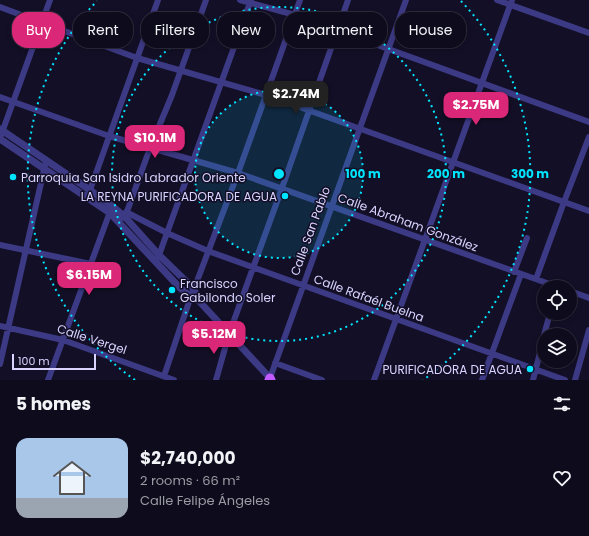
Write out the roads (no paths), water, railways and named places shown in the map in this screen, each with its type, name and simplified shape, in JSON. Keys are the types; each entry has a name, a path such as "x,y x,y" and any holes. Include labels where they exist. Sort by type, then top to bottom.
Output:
{"street":[{"path":"46,12 50,0"},
{"path":"86,197 90,190 158,0"},
{"path":"117,220 126,214 150,148 172,95 206,0"},
{"path":"240,0 251,1 286,12"},
{"path":"296,12 300,0"},
{"path":"344,12 348,0"},
{"name":"Calle San Pablo","path":"270,379 406,0"},
{"path":"496,0 511,2 589,33"},
{"path":"156,263 251,1"},
{"path":"374,380 511,2"},
{"path":"0,7 13,12"},
{"path":"65,31 137,58 266,95 310,110 589,211"},
{"path":"33,48 1,130 0,139 86,197 111,209 126,214 159,255 194,289 199,301"},
{"path":"164,376 191,296 283,48"},
{"path":"216,380 229,334 332,48"},
{"path":"388,49 589,122"},
{"name":"Calle Abraham González","path":"0,98 109,136 238,172 536,279"},
{"path":"1,130 90,190 111,209 117,220 156,263 180,288 199,301 270,379"},
{"path":"536,279 589,137"},
{"path":"0,364 46,161"},
{"path":"48,380 111,209"},
{"name":"Calle Rafaél Buelna","path":"126,214 167,234 208,251 565,380"},
{"path":"514,272 527,238"},
{"path":"0,244 91,264"},
{"path":"482,380 521,274"},
{"path":"577,294 589,298"},
{"name":"Calle Vergel","path":"0,326 63,340 174,380"},
{"path":"575,380 589,330"},
{"path":"275,363 322,380"},
{"path":"533,380 537,365"}],"place":[{"name":"Parroquia San Isidro Labrador Oriente","path":"13,177"},
{"name":"LA REYNA PURIFICADORA DE AGUA","path":"285,196"},
{"name":"Francisco Gabilondo Soler","path":"172,290"},
{"name":"PURIFICADORA DE AGUA","path":"530,369"}]}
